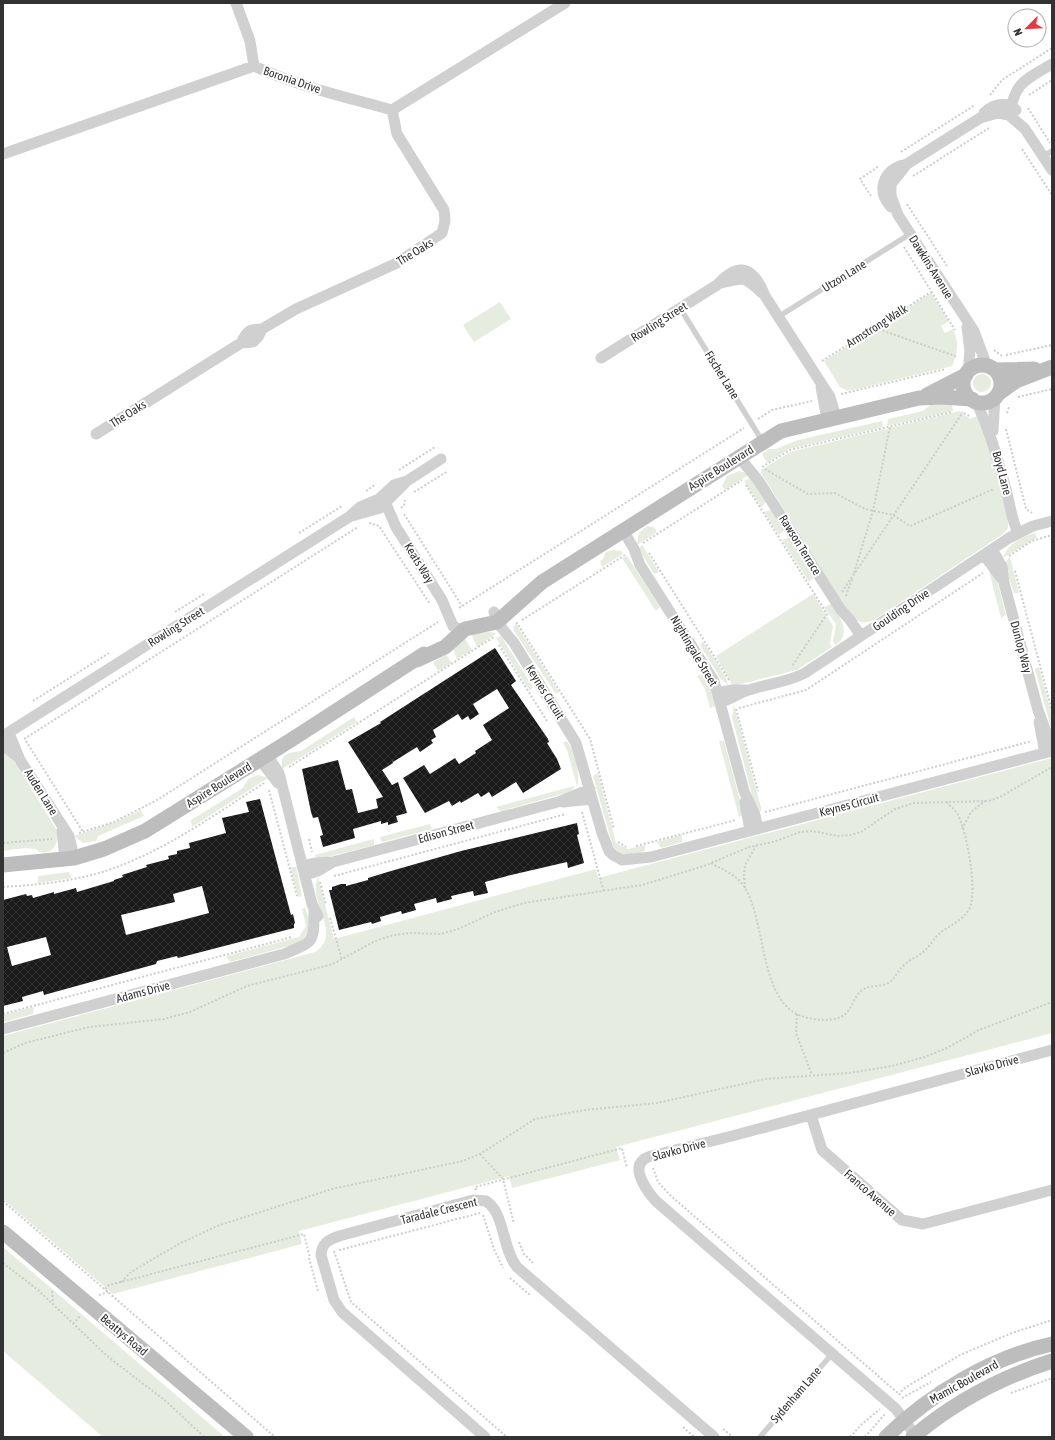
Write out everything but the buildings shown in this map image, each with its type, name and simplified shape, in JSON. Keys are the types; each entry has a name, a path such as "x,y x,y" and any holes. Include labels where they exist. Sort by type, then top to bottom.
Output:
{"street":[{"path":"236,3 250,41 254,66"},
{"path":"392,110 565,3"},
{"path":"1052,64 1022,83 1015,91 1010,111 1048,153 1052,170"},
{"name":"Boronia Drive","path":"3,154 254,66 271,74 392,110"},
{"name":"The Oaks","path":"96,434 241,343 245,335 252,329 262,329 296,309 397,263 442,233 445,221 444,210 397,134 392,110"},
{"name":"Dawkins Avenue","path":"992,368 975,350 964,319 898,215 891,196 891,184 907,164 980,118 1010,111"},
{"name":"Rowling Street","path":"601,358 717,285 742,278 753,284 765,296 820,383 831,418"},
{"name":"Dawkins Avenue","path":"967,374 975,350"},
{"path":"990,402 965,391 964,386 967,374 978,366 992,368 1049,368"},
{"path":"990,402 1001,381 992,368"},
{"path":"990,402 1016,381 1049,368"},
{"name":"Aspire Boulevard","path":"919,398 967,374"},
{"name":"Aspire Boulevard","path":"3,865 70,858 104,849 145,831 421,657 457,618 486,616 503,619 512,595 542,582 743,454 789,428 919,398 942,397 990,402"},
{"name":"Boyd Lane","path":"990,402 994,442 1010,504 1022,531"},
{"name":"Rawson Terrace","path":"743,454 838,606 850,620 858,638"},
{"name":"Rowling Street","path":"5,736 349,517 360,507 389,509 394,485 407,481 441,459"},
{"name":"Keats Way","path":"389,509 396,527 442,600 457,618"},
{"name":"Goulding Drive","path":"719,698 734,698 747,690 805,673 1022,531 1052,521"},
{"name":"Nightingale Street","path":"620,532 635,548 640,565 711,676 719,698 754,830"},
{"name":"Dunlop Way","path":"988,552 1002,567 1004,583 1050,751"},
{"name":"Keynes Circuit","path":"503,619 514,643 576,743 602,833 603,852 612,864 622,867 629,867 646,859 1050,751"},
{"name":"Dunlop Way","path":"1038,710 1041,738 1050,751"},
{"name":"Auden Lane","path":"5,736 20,741 20,760"},
{"name":"Auden Lane","path":"5,736 8,749 20,760 61,824 66,836 70,858"},
{"name":"Adams Drive","path":"3,1029 284,954 304,946 313,937 315,929 314,909 282,791 279,773 263,757"},
{"name":"Adams Drive","path":"263,757 282,791"},
{"name":"Edison Street","path":"304,870 318,871 333,862 591,794"},
{"name":"Slavko Drive","path":"914,1436 890,1404 656,1202 646,1188 639,1171 643,1160 655,1155 811,1115 1052,1050"},
{"name":"Franco Avenue","path":"811,1115 822,1150 902,1220 923,1224 1052,1190"},
{"name":"Taradale Crescent","path":"321,1255 325,1242 339,1236 479,1200 486,1201 494,1209 510,1257 517,1267 714,1437"},
{"name":"Beattys Road","path":"3,1232 246,1437"},
{"path":"321,1255 334,1300 342,1312 485,1437"},
{"name":"Mamic Boulevard","path":"886,1437 942,1392 968,1377 1016,1355 1052,1344"},
{"name":"Mamic Boulevard","path":"914,1436 970,1398 1024,1371 1052,1361"}],"lane":[{"name":"Utzon Lane","path":"778,317 910,234"},
{"name":"Fischer Lane","path":"680,308 763,442"},
{"name":"Sydenham Lane","path":"760,1437 832,1354"}],"path":[{"path":"1027,100 1028,95 1052,80"},
{"path":"1026,104 1052,146"},
{"path":"908,179 991,127"},
{"path":"1018,142 1052,195"},
{"path":"904,198 947,267"},
{"name":"Armstrong Walk","path":"822,361 931,292 957,334"},
{"path":"875,328 958,358 959,353 990,345 991,348 1003,356 1052,344"},
{"path":"838,606 853,576 962,411 970,418 990,402 1052,389"},
{"path":"990,402 1009,407"},
{"path":"1006,418 1010,402"},
{"path":"954,412 790,450 762,468 808,494 836,493 865,509 893,515 910,526 1005,484"},
{"path":"1005,426 1026,509 1031,514 1038,512"},
{"path":"838,606 853,576 873,511 890,427"},
{"path":"412,493 448,471"},
{"path":"503,619 635,548 743,480 828,614 783,680"},
{"path":"375,525 389,509 404,506 406,497"},
{"path":"389,509 457,618"},
{"path":"366,522 379,526 432,609"},
{"path":"83,832 20,741 359,527"},
{"path":"3,843 66,836 83,832 114,822 157,800 457,618 565,541"},
{"path":"635,548 730,682"},
{"path":"1011,554 1013,561"},
{"path":"1014,568 1052,711"},
{"path":"279,773 494,637"},
{"path":"736,709 760,798"},
{"path":"575,714 590,739 618,842 628,848"},
{"path":"634,846 1041,738"},
{"path":"3,1053 25,1043 89,1027 160,1020 190,1012 247,986 333,964 384,938 402,933 445,933 458,929 495,912 524,903 634,887 805,831 838,836 851,835 861,832 888,812 902,806 921,802 985,801 1000,797 1052,767"},
{"path":"3,887 75,879 99,873 129,862 156,850 190,831 266,781 298,900"},
{"path":"756,846 745,865 745,889 756,915 774,987 782,1000 797,1014 808,1018 836,1018 844,1015 849,1010 861,991 868,987 889,982 907,962 927,949 939,934 966,915 971,904 972,883 958,814 946,801"},
{"path":"962,829 971,812 985,801"},
{"path":"575,812 582,810"},
{"path":"327,878 569,814"},
{"path":"711,863 729,872 745,889"},
{"path":"3,1014 298,935"},
{"path":"121,1282 131,1272 177,1245 217,1226 332,1189 438,1167 480,1154 536,1119 585,1110 657,1103 765,1079 849,1073 892,1066 925,1057 979,1030 1052,1002"},
{"path":"797,1014 796,1033 812,1075"},
{"path":"505,1271 494,1250 475,1187 622,1148 628,1173 653,1168 658,1182 670,1195 900,1395"},
{"path":"480,1154 503,1179 516,1231"},
{"path":"3,1201 275,1437"},
{"path":"105,1289 109,1285 304,1234 308,1258 482,1212"},
{"path":"518,1238 524,1254 534,1265"},
{"path":"334,1251 351,1302 507,1437"},
{"path":"3,1263 38,1290 107,1356 168,1402 204,1437"},
{"path":"508,1276 536,1300"},
{"path":"850,1437 862,1424 900,1395 903,1389 960,1355 1012,1333 1052,1320"},
{"path":"1004,1396 1052,1378"},
{"path":"682,1427 694,1437"},
{"path":"721,1427 733,1437"}],"shaded area":[{"path":"931,293 949,321 941,326 945,333 953,329 955,334 957,348 956,357 952,366 848,391 840,387 824,361"},
{"path":"500,302 511,319 474,342 463,325"},
{"path":"982,374 988,377 991,383 988,389 982,392 976,389 973,383 976,377"},
{"path":"952,404 953,411 887,426 888,419 923,411 930,405"},
{"path":"960,411 970,419 977,416 983,423 1008,518 1008,528 1003,534 874,620 867,622 858,621 850,615 761,473 761,470 790,452"},
{"path":"882,421 883,427 789,449 767,463 762,454 769,449 776,449 798,440"},
{"path":"739,471 746,473 747,476 725,490 722,486 727,476"},
{"path":"751,478 766,502 761,507 744,481"},
{"path":"771,510 784,530 779,535 764,512"},
{"path":"647,526 654,527 657,532 637,545 639,533"},
{"path":"1035,533 1037,538 1003,558 1011,545 1020,539"},
{"path":"789,538 814,577 809,582 782,540"},
{"path":"642,545 659,572 654,574 639,549"},
{"path":"613,550 621,551 623,554 602,567 600,561 603,559 606,552"},
{"path":"627,556 660,607 656,611 622,558"},
{"path":"1010,557 1019,593 1014,593 1004,563"},
{"path":"989,571 991,571 997,580 1006,615 1001,618"},
{"path":"813,594 833,626 830,643 832,647 797,670 733,686 716,656"},
{"path":"831,604 841,620 844,630 841,640 836,645 833,642 836,624 824,607"},
{"path":"516,624 559,692 556,694 514,631 513,628"},
{"path":"488,632 497,633 477,647 471,634"},
{"path":"501,636 533,687 530,691 496,638"},
{"path":"465,639 472,650 457,659 453,649"},
{"path":"703,641 726,678 728,685 721,679 700,645"},
{"path":"446,655 452,663 438,671 433,662"},
{"path":"1039,667 1052,715 1052,732 1035,669"},
{"path":"702,674 709,685 715,706 710,708 705,689 697,676"},
{"path":"734,705 762,811 758,811 754,803 732,717"},
{"path":"354,717 357,722 282,769 282,760 286,755 301,751"},
{"path":"566,741 572,749 578,770 577,786 567,750 563,743"},
{"path":"719,741 724,741 741,804 743,815 739,817"},
{"path":"3,751 14,761 58,832 56,843 49,852 45,853 27,848 3,851"},
{"path":"1052,758 1052,1033 616,1147 620,1160 512,1188 509,1176 299,1231 302,1244 113,1294 3,1199 3,1036 315,952 323,944 326,936 326,926 317,896 316,886 318,877 334,939 596,869 598,878"},
{"path":"598,773 616,843 628,849 645,845 645,851 636,854 623,854 616,850 613,846 593,776"},
{"path":"258,775 268,778 192,827 191,820 243,788 248,779"},
{"path":"574,786 573,790 566,793 501,811 496,807"},
{"path":"141,810 144,816 98,836 96,841 83,843 74,836 115,822"},
{"path":"430,824 432,829 383,842 381,841 380,837"},
{"path":"682,835 682,842 661,848 657,842"},
{"path":"374,839 374,845 324,858 317,858 315,855"},
{"path":"290,867 296,867 302,896 298,897"},
{"path":"69,872 72,878 38,883 38,876"},
{"path":"305,908 310,920 308,935 296,944 230,962 226,956 299,937 306,926 302,909"},
{"path":"34,1007 33,1014 3,1022 3,1015"},
{"path":"3,1247 225,1437 103,1437 3,1351"}]}
